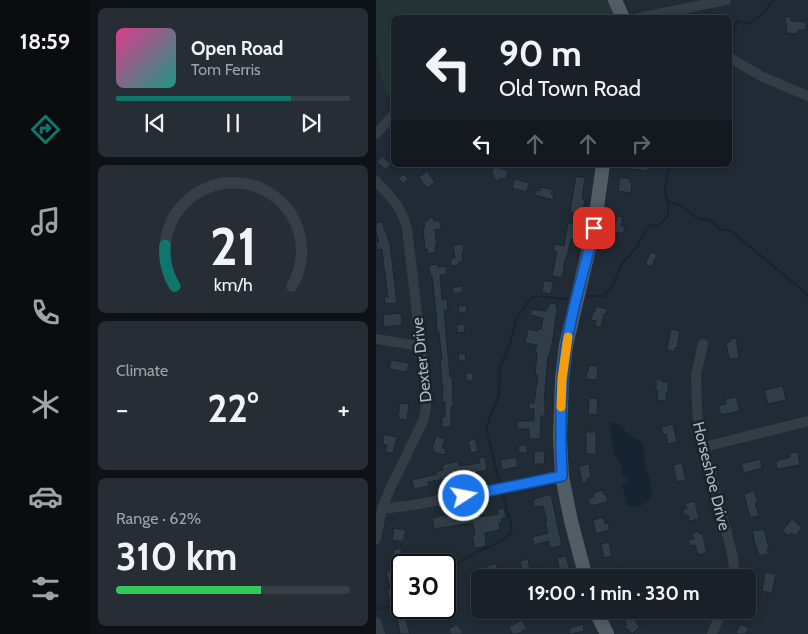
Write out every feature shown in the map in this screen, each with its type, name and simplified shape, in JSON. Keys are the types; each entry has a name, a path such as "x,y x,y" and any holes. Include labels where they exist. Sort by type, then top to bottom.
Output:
{"main road":[{"path":"615,0 622,15"},
{"path":"584,569 571,522 562,476 560,436 562,379 566,345 594,228 603,167"},
{"path":"600,619 607,634"}],"street":[{"path":"669,14 726,0"},
{"path":"732,59 763,77 808,96"},
{"path":"376,134 391,117"},
{"name":"Dexter Drive","path":"376,181 400,209 407,230 427,398 424,419 390,489 382,509 376,538"},
{"path":"376,339 420,346"},
{"name":"Horseshoe Drive","path":"703,344 696,375 699,429 734,569"},
{"path":"704,447 808,421"},
{"path":"382,509 414,505 562,476"},
{"path":"712,634 718,619"},
{"path":"376,622 380,634"}],"shaded area":[{"path":"376,0 614,0 621,15 391,15 391,94 386,96 376,53"}],"water":[{"path":"609,422 615,423 631,436 638,439 644,449 645,464 652,492 647,502 642,505 631,507 627,505 622,485 627,483 629,478 622,476 621,465 614,453"}],"building":[{"path":"785,17 791,17 791,21 806,22 806,30 798,30 798,34 786,33 787,24 785,23"},
{"path":"382,156 391,164 386,170 377,162"},
{"path":"493,167 500,167 508,171 505,180 500,178 499,181 493,179 494,175 491,175"},
{"path":"632,167 648,167 648,171 631,169"},
{"path":"427,171 435,182 427,188 419,177"},
{"path":"404,174 408,179 403,184 398,178"},
{"path":"576,176 585,178 582,199 585,200 582,214 570,212"},
{"path":"620,177 630,179 632,183 631,193 618,191"},
{"path":"515,179 529,183 527,192 512,188"},
{"path":"541,187 553,190 551,194 554,195 553,200 535,195 537,190 540,191"},
{"path":"617,216 623,217 621,226 625,227 623,234 611,231 613,221 616,222"},
{"path":"428,218 440,221 441,229 435,230 436,252 428,254 427,249 425,249 423,228 425,228 424,222 428,221"},
{"path":"382,221 390,244 397,303 385,304 384,297 388,297 382,249 377,250 376,246 376,242 379,242 376,223"},
{"path":"568,223 577,225 575,239 571,239 561,278 552,276 557,252 553,251 555,244 564,246"},
{"path":"463,244 463,262 459,262 459,265 451,266 451,258 455,258 453,246"},
{"path":"651,252 657,255 651,267 645,264"},
{"path":"438,264 438,267 446,266 447,274 440,275 442,300 447,299 448,310 444,311 450,377 452,377 453,407 451,407 451,427 442,427 442,417 445,417 445,402 442,402 443,384 440,360 442,360 429,265"},
{"path":"544,280 553,282 551,294 542,292"},
{"path":"462,286 463,292 454,294 452,288"},
{"path":"550,303 556,304 557,310 552,345 548,355 544,403 545,416 541,416 540,439 529,439 529,429 517,429 517,421 534,421 534,409 529,409 529,403 534,403 538,375 535,375 537,353 535,352 537,345 525,343 528,329 538,331 538,329 541,329 543,318 530,315 531,309 546,311"},
{"path":"466,305 467,312 459,313 458,306"},
{"path":"596,306 607,309 601,327 595,326 596,321 591,320"},
{"path":"401,313 402,325 384,327 383,315"},
{"path":"464,324 465,332 457,333 457,325"},
{"path":"671,329 680,331 675,352 667,350"},
{"path":"736,338 739,358 729,359 726,342"},
{"path":"465,353 466,360 459,361 458,354"},
{"path":"391,360 409,363 407,372 389,369"},
{"path":"589,365 598,366 597,380 586,379"},
{"path":"466,373 473,373 473,381 466,381"},
{"path":"656,379 668,382 666,401 657,400"},
{"path":"783,386 786,400 768,404 764,390"},
{"path":"736,397 740,411 721,415 718,406 726,404 725,399"},
{"path":"589,398 598,398 597,415 588,414"},
{"path":"400,403 409,404 407,420 398,418"},
{"path":"673,424 677,442 668,444 666,434 663,435 661,427"},
{"path":"586,432 596,432 596,454 586,454"},
{"path":"384,434 397,437 393,453 385,452 387,445 383,444"},
{"path":"436,436 445,439 442,448 446,449 445,455 433,452 434,449 432,449"},
{"path":"475,439 478,451 471,453 468,441"},
{"path":"518,445 527,445 527,453 519,453"},
{"path":"534,451 544,451 545,464 534,464"},
{"path":"798,452 800,465 777,469 776,461 790,457 789,453"},
{"path":"485,457 487,470 428,482 429,486 414,489 412,480 437,474 436,471 443,470 442,465 458,461 459,466 480,463 479,458"},
{"path":"516,457 518,467 502,470 500,460"},
{"path":"760,459 762,468 744,473 741,464"},
{"path":"682,463 686,480 677,482 673,465"},
{"path":"589,464 591,478 587,479 587,482 582,483 579,466"},
{"path":"602,490 604,495 606,494 608,502 590,506 588,499 594,497 593,493"},
{"path":"754,491 758,502 755,503 759,516 750,518 744,494"},
{"path":"551,494 562,546 550,548 549,541 534,545 532,537 548,533 543,506 534,507 533,500"},
{"path":"695,501 699,519 689,521 688,515 684,515 683,509 687,509 685,503"},
{"path":"504,508 506,518 501,519 502,523 499,523 500,530 485,533 486,546 475,548 472,535 475,535 473,523 434,529 432,518 478,510 480,517 498,514 497,510"},
{"path":"603,517 605,524 608,523 609,530 596,534 593,520"},
{"path":"792,519 802,528 795,536 791,533 789,536 782,531"},
{"path":"394,528 406,530 403,542 392,540"},
{"path":"764,529 769,548 767,548 768,554 759,556 752,531"},
{"path":"698,531 699,534 702,533 707,553 698,555 695,545 690,546 688,540 694,539 692,533"},
{"path":"609,542 612,556 604,558 601,544"},
{"path":"402,548 401,554 394,554 393,550"},
{"path":"566,556 569,569 559,569 557,558"},
{"path":"528,559 530,569 521,569 520,561"},
{"path":"496,564 497,569 486,569 486,566"},
{"path":"391,570 391,598 389,598 387,590 390,589 386,571"},
{"path":"765,572 776,574 772,593 762,591"},
{"path":"397,619 406,619 410,634 400,634"},
{"path":"633,619 640,627 632,634 628,629 624,628 627,625 624,621"},
{"path":"522,620 527,629 517,634 512,634 509,627"},
{"path":"458,624 463,634 451,634 448,629"},
{"path":"583,624 584,631 570,634 569,628"},
{"path":"740,624 749,628 746,634 736,634"}],"waterway":[{"path":"732,32 737,21 749,24 761,15 774,0"},
{"path":"587,296 605,296 614,283 622,263 636,248 647,228 650,225 658,226 668,216 668,202 665,191 670,167"},
{"path":"668,202 680,205 697,218 711,221 720,229 731,231 800,288 808,297"},
{"path":"500,485 486,428 499,395 500,366 508,350 517,317 532,297 568,299"},
{"path":"456,564 500,541 512,531 502,492"},
{"path":"378,609 391,606"}],"slow traffic":[{"path":"561,407 562,379 568,337"}],"route":[{"path":"464,496 562,476 560,436 562,379 566,345 594,228"}]}
